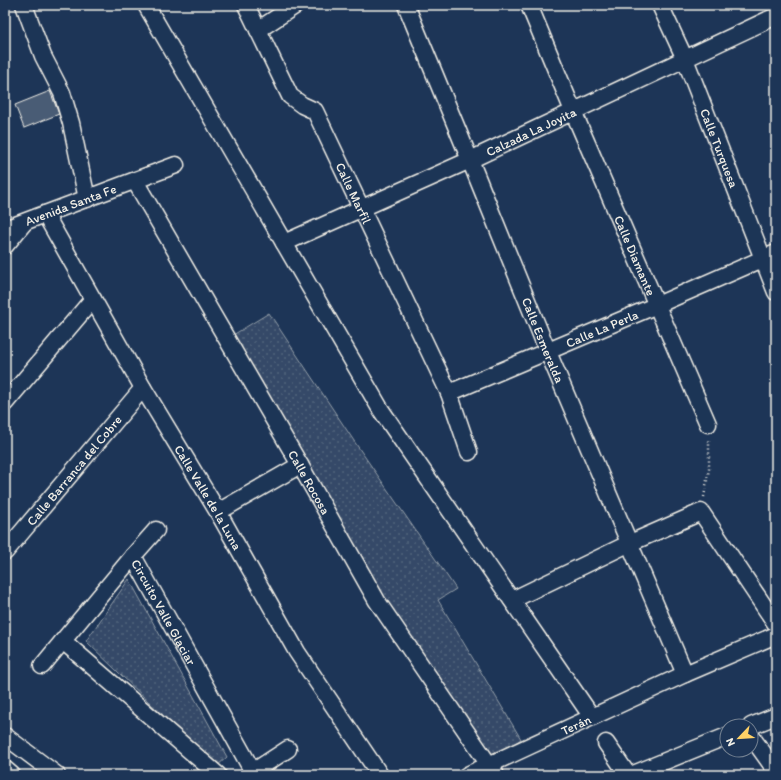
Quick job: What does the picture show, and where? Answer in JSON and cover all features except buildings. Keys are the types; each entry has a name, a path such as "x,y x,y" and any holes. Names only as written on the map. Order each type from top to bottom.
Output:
{"street":[{"path":"24,5 43,56 62,93 71,123 87,199"},
{"path":"146,5 381,410 592,717"},
{"name":"Calle Marfil","path":"246,5 290,96 302,105 315,111 449,393 469,452"},
{"path":"258,30 296,5"},
{"name":"Calle Esmeralda","path":"406,5 628,544 685,674"},
{"name":"Calle Diamante","path":"529,5 708,424"},
{"name":"Calle Turquesa","path":"660,5 685,59 769,256 776,292"},
{"name":"Calzada La Joyita","path":"284,243 470,160 776,16"},
{"name":"Avenida Santa Fe","path":"5,229 176,165"},
{"name":"Calle Rocosa","path":"135,181 377,601 493,770"},
{"name":"Calle Valle de la Luna","path":"45,214 143,388 218,512 297,652 380,775"},
{"path":"5,246 25,222"},
{"name":"Calle La Perla","path":"449,393 548,352 769,256"},
{"path":"5,403 93,300"},
{"name":"Calle Barranca del Cobre","path":"5,552 143,388"},
{"path":"218,512 300,465"},
{"path":"512,600 628,544 701,512 776,624"},
{"path":"133,556 156,530"},
{"name":"Circuito Valle Glaciar","path":"42,666 133,556 250,773"},
{"name":"Terán","path":"467,775 493,770 592,717 685,674 776,635"},
{"path":"63,641 218,775"},
{"path":"759,723 776,716"},
{"path":"5,736 57,775"},
{"path":"631,775 719,739"},
{"path":"606,744 628,775"},
{"path":"759,748 776,772"},
{"path":"250,773 288,749"},
{"path":"5,769 12,775"}],"path":[{"path":"701,512 709,469 710,446 708,424"}],"shaded area":[{"path":"269,313 356,444 456,589 438,600 521,739 489,761 380,601 233,335"},
{"path":"129,579 227,757 216,767 86,641"}]}
